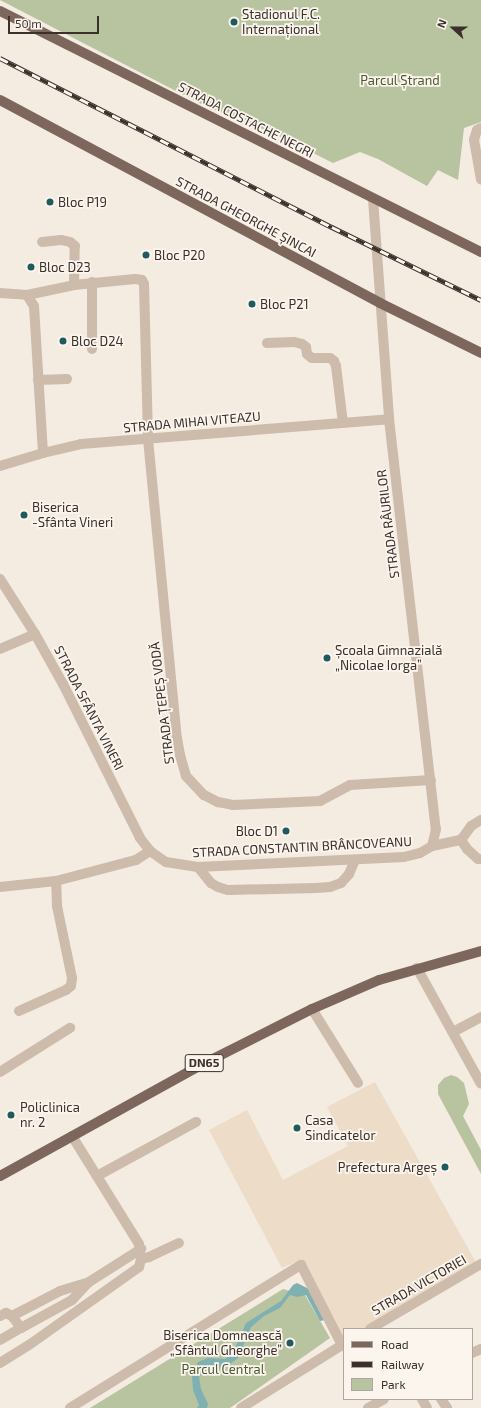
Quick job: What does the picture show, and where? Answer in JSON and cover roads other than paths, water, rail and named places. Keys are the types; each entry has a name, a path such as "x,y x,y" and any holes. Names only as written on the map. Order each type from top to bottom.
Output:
{"main road":[{"name":"STRADA COSTACHE NEGRI","path":"0,11 481,252"},
{"name":"STRADA GHEORGHE ȘINCAI","path":"0,100 380,303 481,354"},
{"name":"DN65","path":"0,1176 236,1046 312,1008 379,980 481,951"}],"street":[{"path":"481,128 477,130 474,140 481,179"},
{"name":"STRADA RÂURILOR","path":"373,199 389,419 436,829 432,846"},
{"path":"42,242 61,240 70,242 75,246 74,285"},
{"name":"STRADA ȚEPEȘ VODĂ","path":"92,282 135,279 142,280 144,284 148,439 179,749 186,776 196,789 218,802 233,805 320,801 350,785 431,780"},
{"path":"0,293 27,295 92,282 92,349"},
{"path":"27,295 34,306 42,453"},
{"path":"267,343 294,342 302,344 306,347 308,354 312,358 330,358 334,361 336,366 343,423"},
{"path":"38,380 68,379"},
{"name":"STRADA MIHAI VITEAZU","path":"0,466 42,453 81,444 389,419"},
{"name":"STRADA SFÂNTA VINERI","path":"0,579 35,634 92,740 140,838 150,852"},
{"path":"0,649 35,634"},
{"path":"481,820 471,826 461,840 466,849 478,859 481,859"},
{"name":"STRADA CONSTANTIN BRÂNCOVEANU","path":"150,852 166,862 198,867 404,857 420,853 432,846 461,840"},
{"path":"0,887 56,881 136,860 150,852"},
{"path":"198,867 211,883 218,888 228,890 316,888 330,887 340,883 349,874 355,860"},
{"path":"19,1011 66,990 71,986 72,978 57,906 56,881"},
{"path":"417,968 481,1084"},
{"path":"312,1008 358,1083"},
{"path":"453,1032 481,1017"},
{"path":"0,1072 70,1028"},
{"path":"97,1176 196,1122"},
{"path":"0,1363 29,1345 139,1267 141,1254 97,1176 72,1136"},
{"path":"12,1316 60,1291 89,1282 141,1254 149,1257 179,1243"},
{"name":"STRADA VICTORIEI","path":"372,1328 481,1264"},
{"path":"70,1408 301,1265 343,1344 241,1408"},
{"path":"0,1340 72,1300 89,1282"},
{"path":"0,1316 6,1313 12,1316 21,1328"},
{"path":"368,1408 382,1400"}],"water":[{"path":"297,1283 309,1289 325,1320 320,1321 306,1295 297,1297 290,1295 280,1308 264,1316 251,1327 238,1358 225,1368 207,1370 199,1377 201,1389 208,1404 207,1408 197,1408 199,1405 193,1390 192,1376 198,1362 208,1358 225,1359 233,1353 246,1323 281,1301 293,1285"}],"railway":[{"path":"0,58 332,227 481,300"}],"place":[{"name":"Stadionul F.C. Internațional","path":"234,22"},
{"name":"Bloc P19","path":"50,202"},
{"name":"Bloc P20","path":"146,255"},
{"name":"Bloc D23","path":"31,267"},
{"name":"Bloc P21","path":"252,304"},
{"name":"Bloc D24","path":"63,341"},
{"name":"Biserica -Sfânta Vineri","path":"24,515"},
{"name":"Școala Gimnazială „Nicolae Iorga”","path":"327,658"},
{"name":"Bloc D1","path":"286,831"},
{"name":"Policlinica nr. 2","path":"11,1115"},
{"name":"Casa Sindicatelor","path":"297,1128"},
{"name":"Prefectura Argeș","path":"445,1167"},
{"name":"Biserica Domnească „Sfântul Gheorghe”","path":"290,1343"}],"park label":[{"name":"Parcul Ștrand","path":"400,80"},
{"name":"Parcul Central","path":"223,1369"}]}
